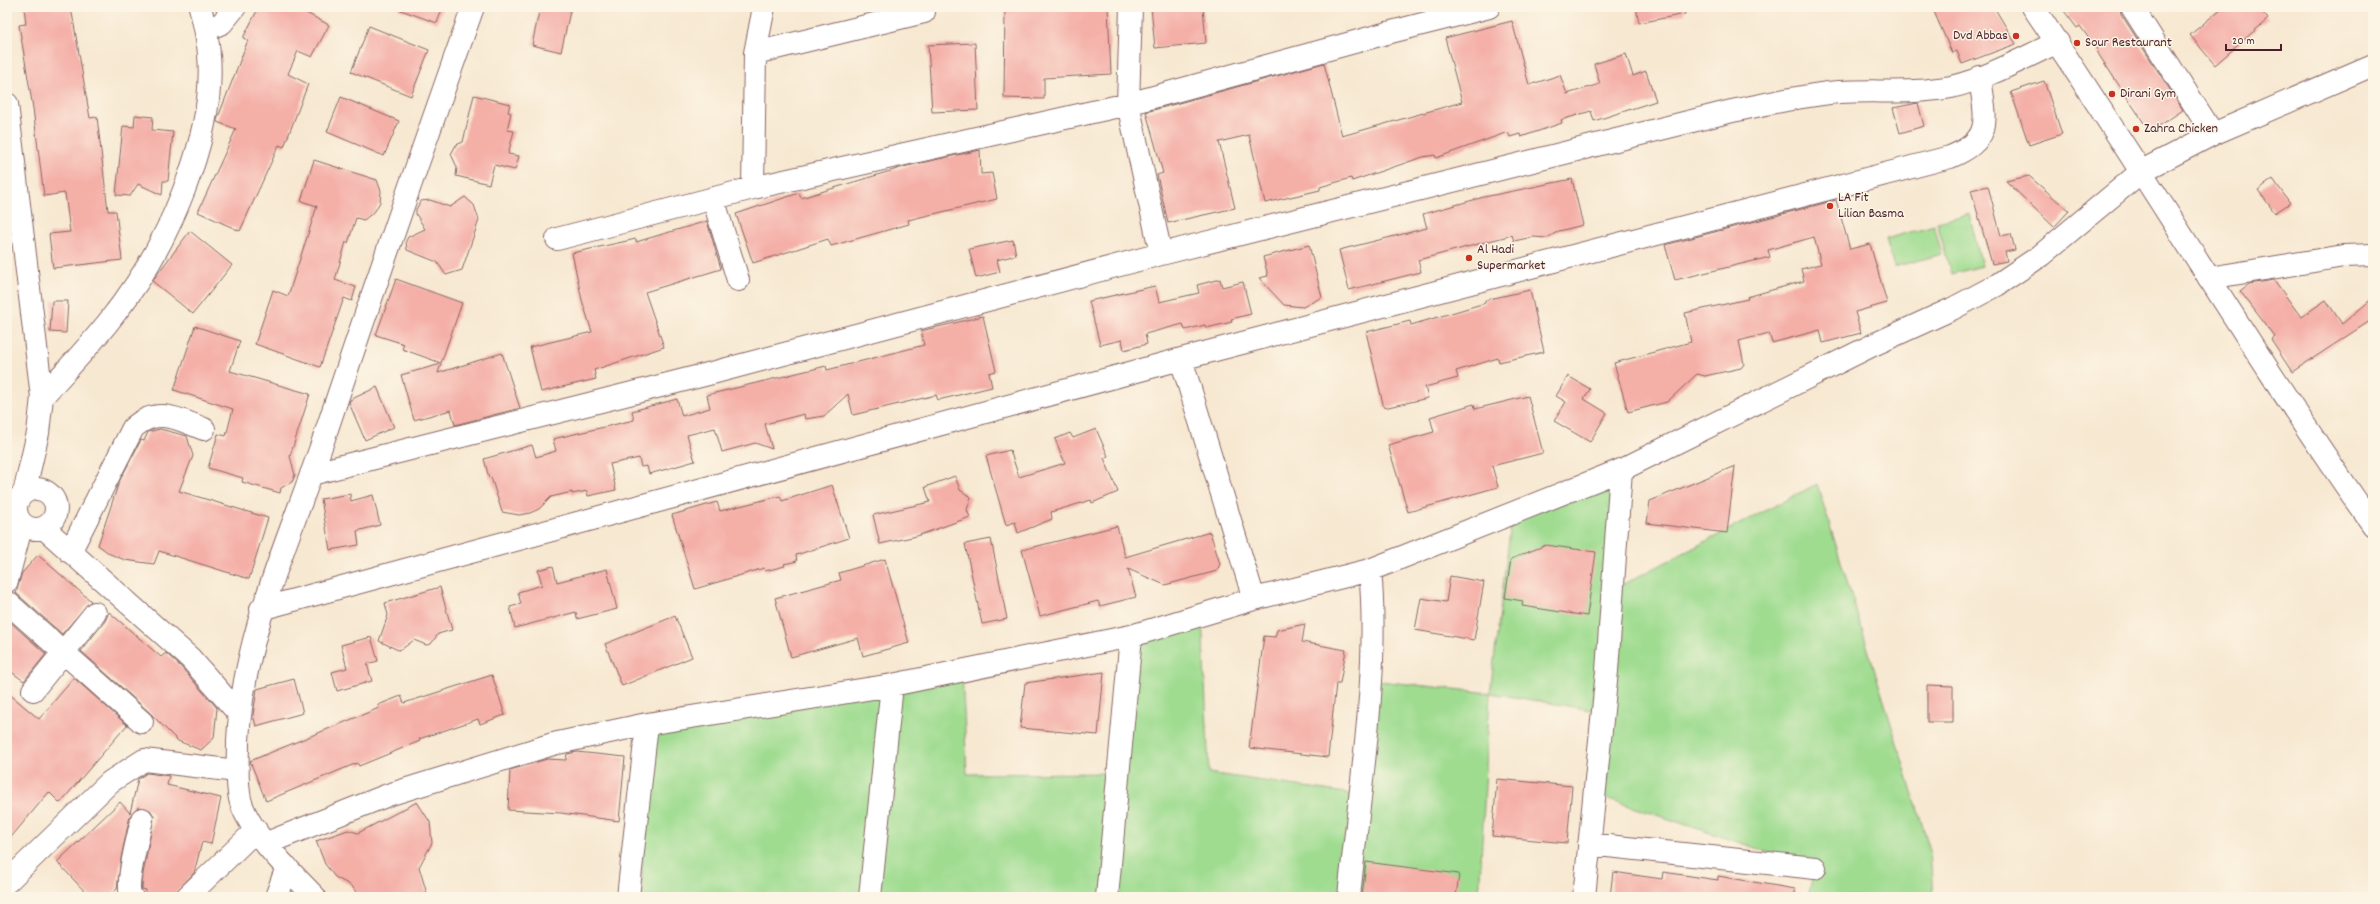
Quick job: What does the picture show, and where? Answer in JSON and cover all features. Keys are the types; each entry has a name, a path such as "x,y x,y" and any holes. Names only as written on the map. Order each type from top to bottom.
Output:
{"street":[{"path":"42,397 116,312 161,243 180,204 207,110 210,56 206,30 200,7"},
{"path":"206,30 222,23 235,7"},
{"path":"315,897 262,837 246,814 240,799 237,771 240,715 248,660 261,609 312,474 408,190 473,7"},
{"path":"753,188 755,53 764,7"},
{"path":"1131,7 1128,104 1161,254"},
{"path":"557,239 753,188 1128,104 1383,34 1489,7"},
{"path":"2034,7 2142,171 2209,278 2373,525"},
{"path":"2132,7 2213,134"},
{"path":"755,53 924,12"},
{"path":"312,474 712,373 1161,254 1732,111 1811,95 1927,91 1953,86 1980,77 2058,42"},
{"path":"187,897 262,837 388,795 553,744 647,724 892,685 1131,636 1254,599 1370,570 1621,470 1873,345 1952,309 1997,285 2040,256 2142,171 2213,134 2373,65"},
{"path":"261,609 1181,359 1950,158 1967,150 1978,141 1983,130 1985,116 1980,77"},
{"path":"7,104 42,397 38,433 17,490 15,510 22,524 31,529 44,528 50,524 56,512 54,499 49,494 36,489 17,490"},
{"path":"713,198 738,280"},
{"path":"2209,278 2344,256 2373,255"},
{"path":"1181,359 1254,599"},
{"path":"70,552 134,428 142,420 153,415 166,416 204,429"},
{"path":"38,433 49,494"},
{"path":"1584,897 1607,671 1621,470"},
{"path":"7,581 22,524"},
{"path":"44,528 190,658 240,715"},
{"path":"1349,897 1366,728 1374,613 1370,570"},
{"path":"7,602 142,722"},
{"path":"33,690 95,613"},
{"path":"1107,897 1131,636"},
{"path":"870,897 892,685"},
{"path":"628,897 647,724"},
{"path":"7,882 110,782 144,760 237,771"},
{"path":"132,897 130,894 130,880 142,819"},
{"path":"1589,844 1816,868"},
{"path":"276,897 287,867"}],"green space":[{"path":"1969,214 1982,266 1951,274 1937,222"},
{"path":"1934,225 1942,254 1894,267 1886,239"},
{"path":"1621,470 1614,589 1817,484 1930,850 1933,897 1808,897 1815,868 1594,794 1603,712 1490,693 1512,514"},
{"path":"1202,615 1209,773 1359,795 1370,680 1490,693 1479,897 641,897 647,724 962,671 967,774 1118,773 1131,636"}],"building":[{"path":"24,7 71,7 90,118 97,117 108,211 116,211 122,260 53,268 49,234 70,232 65,193 44,196 33,108 19,25 26,24"},
{"path":"259,7 295,7 329,25 312,57 298,51 288,74 308,84 284,147 279,145 240,231 198,212 236,129 217,122 217,120 248,40 243,38"},
{"path":"398,7 443,7 437,23 398,9"},
{"path":"540,7 571,7 561,52 532,45"},
{"path":"1005,7 1108,7 1111,74 1044,78 1044,99 1004,98"},
{"path":"1151,7 1203,7 1206,43 1155,48"},
{"path":"1636,7 1684,7 1685,14 1639,23"},
{"path":"1932,7 1994,7 2016,44 1962,64 1957,51 1952,53"},
{"path":"2061,7 2120,7 2121,14 2183,110 2150,132 2097,52 2098,51 2080,26 2077,28"},
{"path":"2223,7 2258,7 2268,19 2215,65 2190,35"},
{"path":"1512,21 1529,85 1560,75 1567,94 1600,84 1594,64 1626,54 1633,76 1646,71 1656,101 1594,121 1591,111 1561,120 1562,123 1521,137 1520,134 1510,137 1508,132 1436,158 1435,155 1423,157 1352,181 1351,178 1320,187 1320,190 1265,203 1249,135 1219,142 1235,208 1168,223 1157,175 1163,173 1146,112 1324,63 1342,136 1462,102 1445,38"},
{"path":"369,26 429,50 411,96 351,72"},
{"path":"975,43 978,110 932,112 928,45"},
{"path":"2044,81 2062,134 2029,145 2011,92"},
{"path":"474,95 510,104 508,112 511,113 507,130 514,131 508,154 519,156 515,170 494,165 489,184 456,176 457,167 451,154 456,145 463,142"},
{"path":"341,97 399,121 384,156 327,132"},
{"path":"1918,103 1924,126 1900,133 1893,108"},
{"path":"135,115 153,117 152,130 173,132 168,181 163,181 162,195 138,184 130,196 116,195 123,126 134,127"},
{"path":"980,150 981,174 992,173 997,199 908,220 909,224 831,246 828,239 753,263 736,214 799,193 801,198 907,166"},
{"path":"314,160 377,180 381,191 380,202 375,211 364,220 356,218 348,243 346,242 335,280 356,287 352,301 344,298 320,367 255,344 273,290 288,296 317,206 301,201"},
{"path":"2029,176 2069,211 2054,227 2006,181"},
{"path":"1572,179 1583,225 1559,231 1547,238 1533,237 1514,241 1512,235 1418,260 1421,272 1349,290 1339,250 1427,228 1423,214 1484,197"},
{"path":"2273,179 2290,203 2275,213 2258,190"},
{"path":"1988,186 2001,236 2011,234 2015,250 2005,252 2007,261 1992,264 1971,190"},
{"path":"465,197 474,205 479,220 462,270 446,275 437,262 407,250 406,241 408,237 425,229 416,214 416,209 421,201 430,200 450,207"},
{"path":"1836,200 1850,249 1870,244 1887,303 1855,312 1861,333 1823,343 1820,330 1772,343 1769,333 1739,341 1744,364 1741,368 1705,376 1697,374 1667,402 1628,412 1614,363 1691,342 1685,313 1748,299 1747,297 1804,281 1801,269 1821,264 1814,237 1768,250 1770,257 1675,280 1665,245"},
{"path":"707,221 721,269 645,292 664,347 594,370 596,379 541,392 530,347 592,332 582,300 572,253 636,239 636,242"},
{"path":"190,231 232,265 193,314 152,281"},
{"path":"1013,240 1016,255 997,260 1000,272 976,278 969,249"},
{"path":"1309,245 1322,297 1303,307 1284,305 1259,278 1268,276 1263,257"},
{"path":"396,279 462,303 441,363 402,349 404,344 376,335"},
{"path":"1220,279 1222,287 1243,282 1251,314 1231,319 1232,322 1206,328 1205,325 1185,330 1183,324 1145,334 1147,344 1124,350 1122,340 1100,345 1089,301 1155,286 1159,302 1199,293 1197,285"},
{"path":"2274,280 2301,317 2326,300 2342,324 2373,298 2373,319 2292,372 2271,340 2275,337 2240,291 2249,284"},
{"path":"1530,290 1544,352 1499,362 1498,358 1456,371 1458,378 1425,387 1428,398 1384,408 1366,332 1410,321 1411,325 1485,303 1485,300"},
{"path":"52,301 68,301 66,333 50,332"},
{"path":"983,316 996,371 989,373 992,387 938,400 936,395 853,415 848,394 824,416 805,419 804,414 765,424 772,449 755,443 722,452 715,428 687,435 695,461 649,474 647,466 641,467 639,458 610,464 616,490 588,496 587,491 572,494 572,492 551,497 539,509 530,513 519,515 502,512 491,477 489,478 484,459 532,445 536,457 556,451 553,439 634,420 632,411 677,399 682,416 710,408 707,395 826,366 827,370 924,345 921,331"},
{"path":"195,326 240,341 230,371 310,394 290,456 295,475 292,482 281,488 280,493 242,482 243,478 208,468 218,434 226,436 233,409 174,390"},
{"path":"502,353 520,408 455,425 451,410 414,420 401,375 441,364 438,373"},
{"path":"1568,376 1590,389 1584,399 1607,413 1590,442 1554,421 1566,402 1556,396"},
{"path":"377,387 394,427 365,440 349,403 350,400"},
{"path":"1528,396 1543,453 1492,466 1498,487 1408,512 1388,445 1434,432 1430,417 1474,404 1475,409"},
{"path":"160,429 187,436 193,456 179,491 268,518 249,579 159,551 154,564 125,560 110,554 98,545 119,482 141,440 144,441 148,432"},
{"path":"1096,429 1108,456 1104,458 1118,492 1092,503 1091,500 1051,512 1052,519 1018,533 1015,522 1006,525 986,456 1010,450 1019,477 1065,463 1055,439 1070,433 1073,438"},
{"path":"1735,466 1727,533 1647,523 1650,501"},
{"path":"955,476 960,490 971,497 967,510 970,517 917,536 880,544 873,515 930,502 925,487"},
{"path":"832,485 849,538 796,555 797,561 784,564 785,566 765,571 764,568 695,589 672,515 717,502 720,511 780,496 782,501"},
{"path":"350,494 351,501 373,495 380,525 357,531 359,545 330,550 321,499"},
{"path":"1117,526 1125,557 1210,532 1220,564 1217,571 1165,585 1128,569 1136,597 1100,606 1098,601 1040,616 1022,550"},
{"path":"991,539 1007,619 982,624 965,544"},
{"path":"1546,545 1596,552 1587,616 1522,606 1523,601 1505,598 1511,559"},
{"path":"38,555 91,601 62,634 16,593 22,573"},
{"path":"885,559 909,643 863,656 858,638 791,657 775,598 841,580 839,573"},
{"path":"553,566 557,582 607,569 617,609 577,619 576,612 515,628 510,607 521,604 518,592 542,585 538,570"},
{"path":"1450,576 1484,582 1474,640 1415,630 1421,598 1446,602"},
{"path":"440,587 452,630 438,634 431,644 426,645 414,640 402,649 398,650 379,641 388,615 385,603"},
{"path":"109,612 161,657 166,653 181,667 217,708 214,738 201,750 178,741 150,713 81,651 105,621"},
{"path":"675,616 692,657 622,686 605,644"},
{"path":"9,621 46,654 24,681 7,669 7,629"},
{"path":"1305,624 1302,642 1346,650 1340,683 1336,683 1328,757 1249,748 1264,636 1275,637 1277,630"},
{"path":"371,637 378,661 367,664 372,681 337,691 332,672 347,668 341,645"},
{"path":"1104,672 1098,735 1020,728 1025,683"},
{"path":"492,675 505,715 480,724 478,719 419,739 420,741 359,766 357,763 266,801 250,761 379,708 378,705 401,696 404,703"},
{"path":"74,678 127,725 60,803 49,792 7,842 7,692 39,719"},
{"path":"294,679 303,713 256,726 253,715 257,689"},
{"path":"1927,685 1953,686 1953,722 1927,722"},
{"path":"577,752 625,757 619,821 561,813 508,810 510,770 547,759 566,760 567,754"},
{"path":"147,773 169,776 167,785 221,798 211,844 202,842 194,873 175,893 163,897 145,897 146,890 142,889 143,874 154,816 150,810 138,807 130,816 121,858 117,889 109,897 90,897 57,862 120,802 130,813 138,779"},
{"path":"1497,779 1572,786 1567,843 1492,836"},
{"path":"417,802 430,822 432,843 419,867 428,897 359,897 352,886 335,877 325,864 316,841 348,830 358,833"},
{"path":"1366,862 1459,874 1456,897 1362,897"},
{"path":"1613,872 1662,879 1663,872 1718,880 1718,876 1795,889 1795,897 1610,897"}],"place":[{"name":"Dvd Abbas","path":"2016,36"},
{"name":"Sour Restaurant","path":"2077,43"},
{"name":"Dirani Gym","path":"2112,94"},
{"name":"Zahra Chicken","path":"2136,129"},
{"name":"LA Fit Lilian Basma","path":"1830,206"},
{"name":"Al Hadi Supermarket","path":"1469,258"}]}
